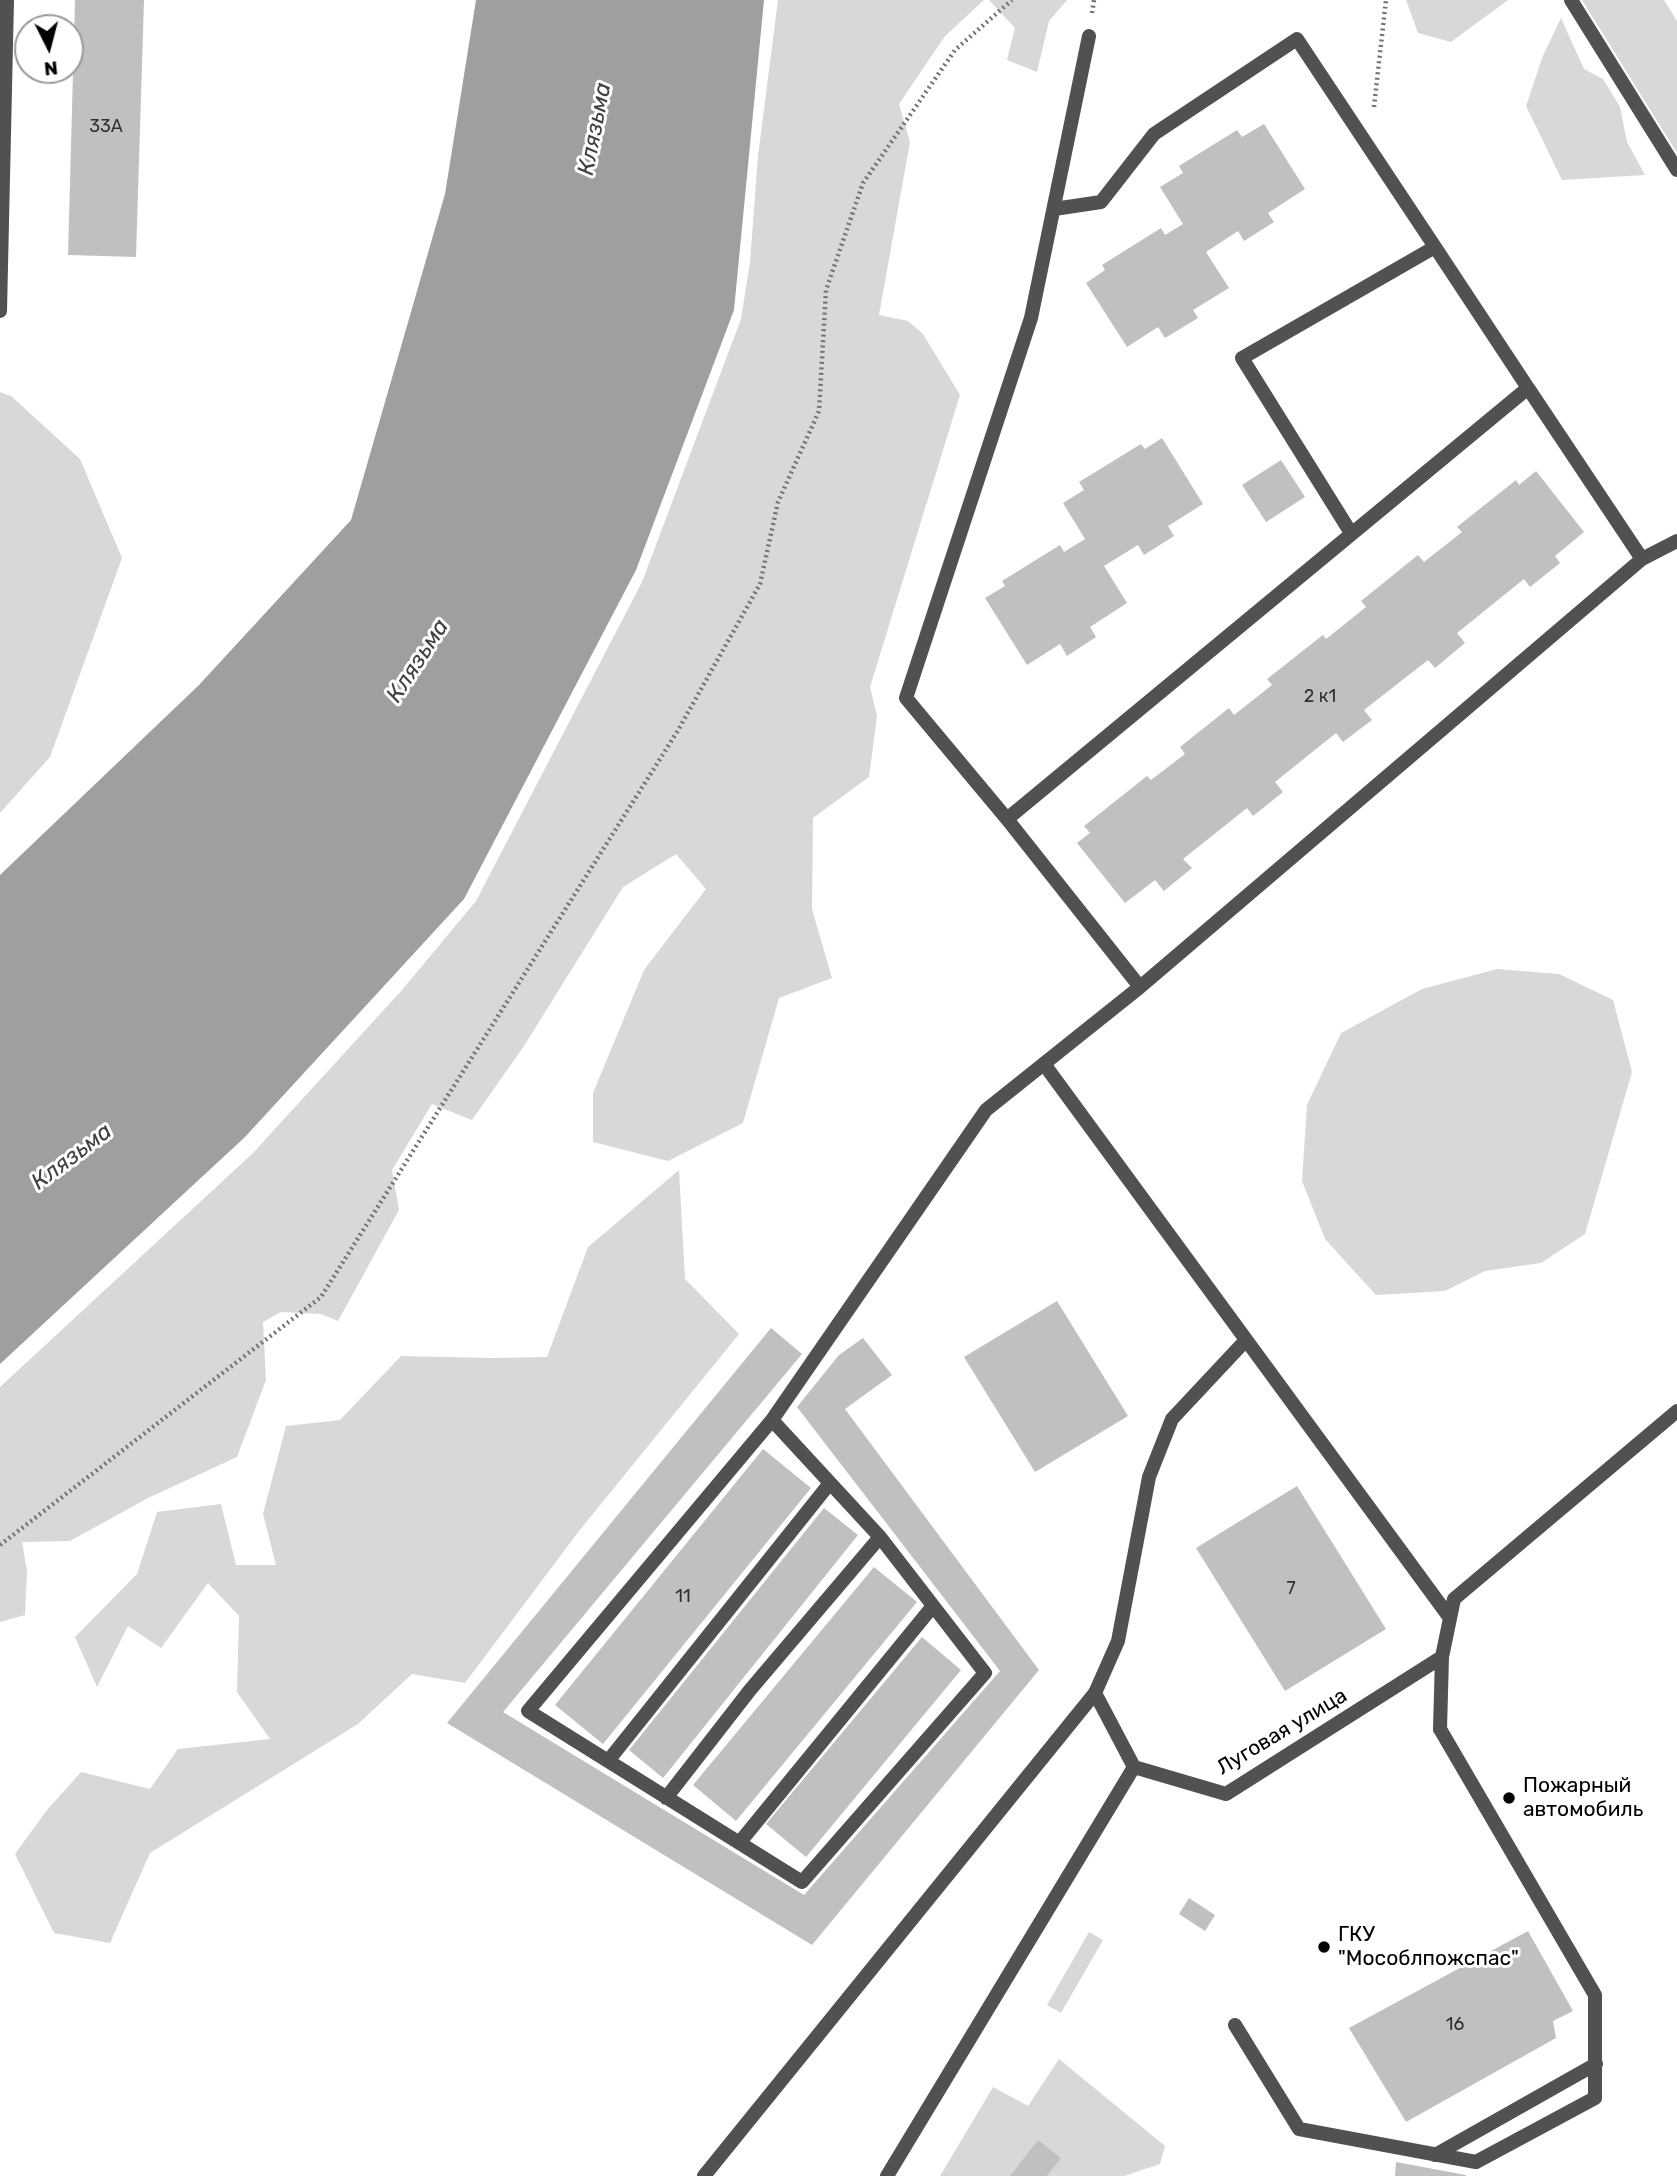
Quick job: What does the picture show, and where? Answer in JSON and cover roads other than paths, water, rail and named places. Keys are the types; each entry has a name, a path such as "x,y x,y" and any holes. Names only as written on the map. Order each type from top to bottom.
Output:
{"street":[{"path":"0,311 7,0"},
{"path":"1571,0 1677,170"},
{"path":"1089,36 1031,318 906,698 1007,819 1140,987"},
{"path":"1054,209 1101,202 1154,134 1297,39 1642,559"},
{"path":"1351,533 1242,358 1435,247"},
{"path":"1007,819 1528,388"},
{"path":"772,1420 880,1537 985,1673 802,1882 528,1711 772,1420 986,1110 1140,987 1642,559 1677,541"},
{"path":"1044,1064 1450,1618"},
{"path":"704,2176 1096,1693 1118,1641 1149,1477 1172,1419 1246,1340"},
{"path":"1235,2025 1299,2129 1476,2162 1595,2098 1595,1995 1440,1728 1443,1657 1454,1599 1677,1411"},
{"path":"608,1761 830,1483"},
{"path":"666,1798 750,1690 880,1537"},
{"path":"740,1842 933,1606"},
{"name":"Луговая улица","path":"1133,1767 1226,1794 1443,1657"},
{"path":"887,2176 1133,1767 1096,1693"},
{"path":"1435,2155 1596,2064"}],"water":[{"name":"Клязьма","path":"476,0 764,0 734,310 636,570 464,899 245,1137 0,1364 0,875 199,685 351,520 445,194"}],"place":[{"name":"Пожарный автомобиль","path":"1509,1798"},
{"name":"ГКУ \"Мособлпожспас\"","path":"1324,1947"}]}
